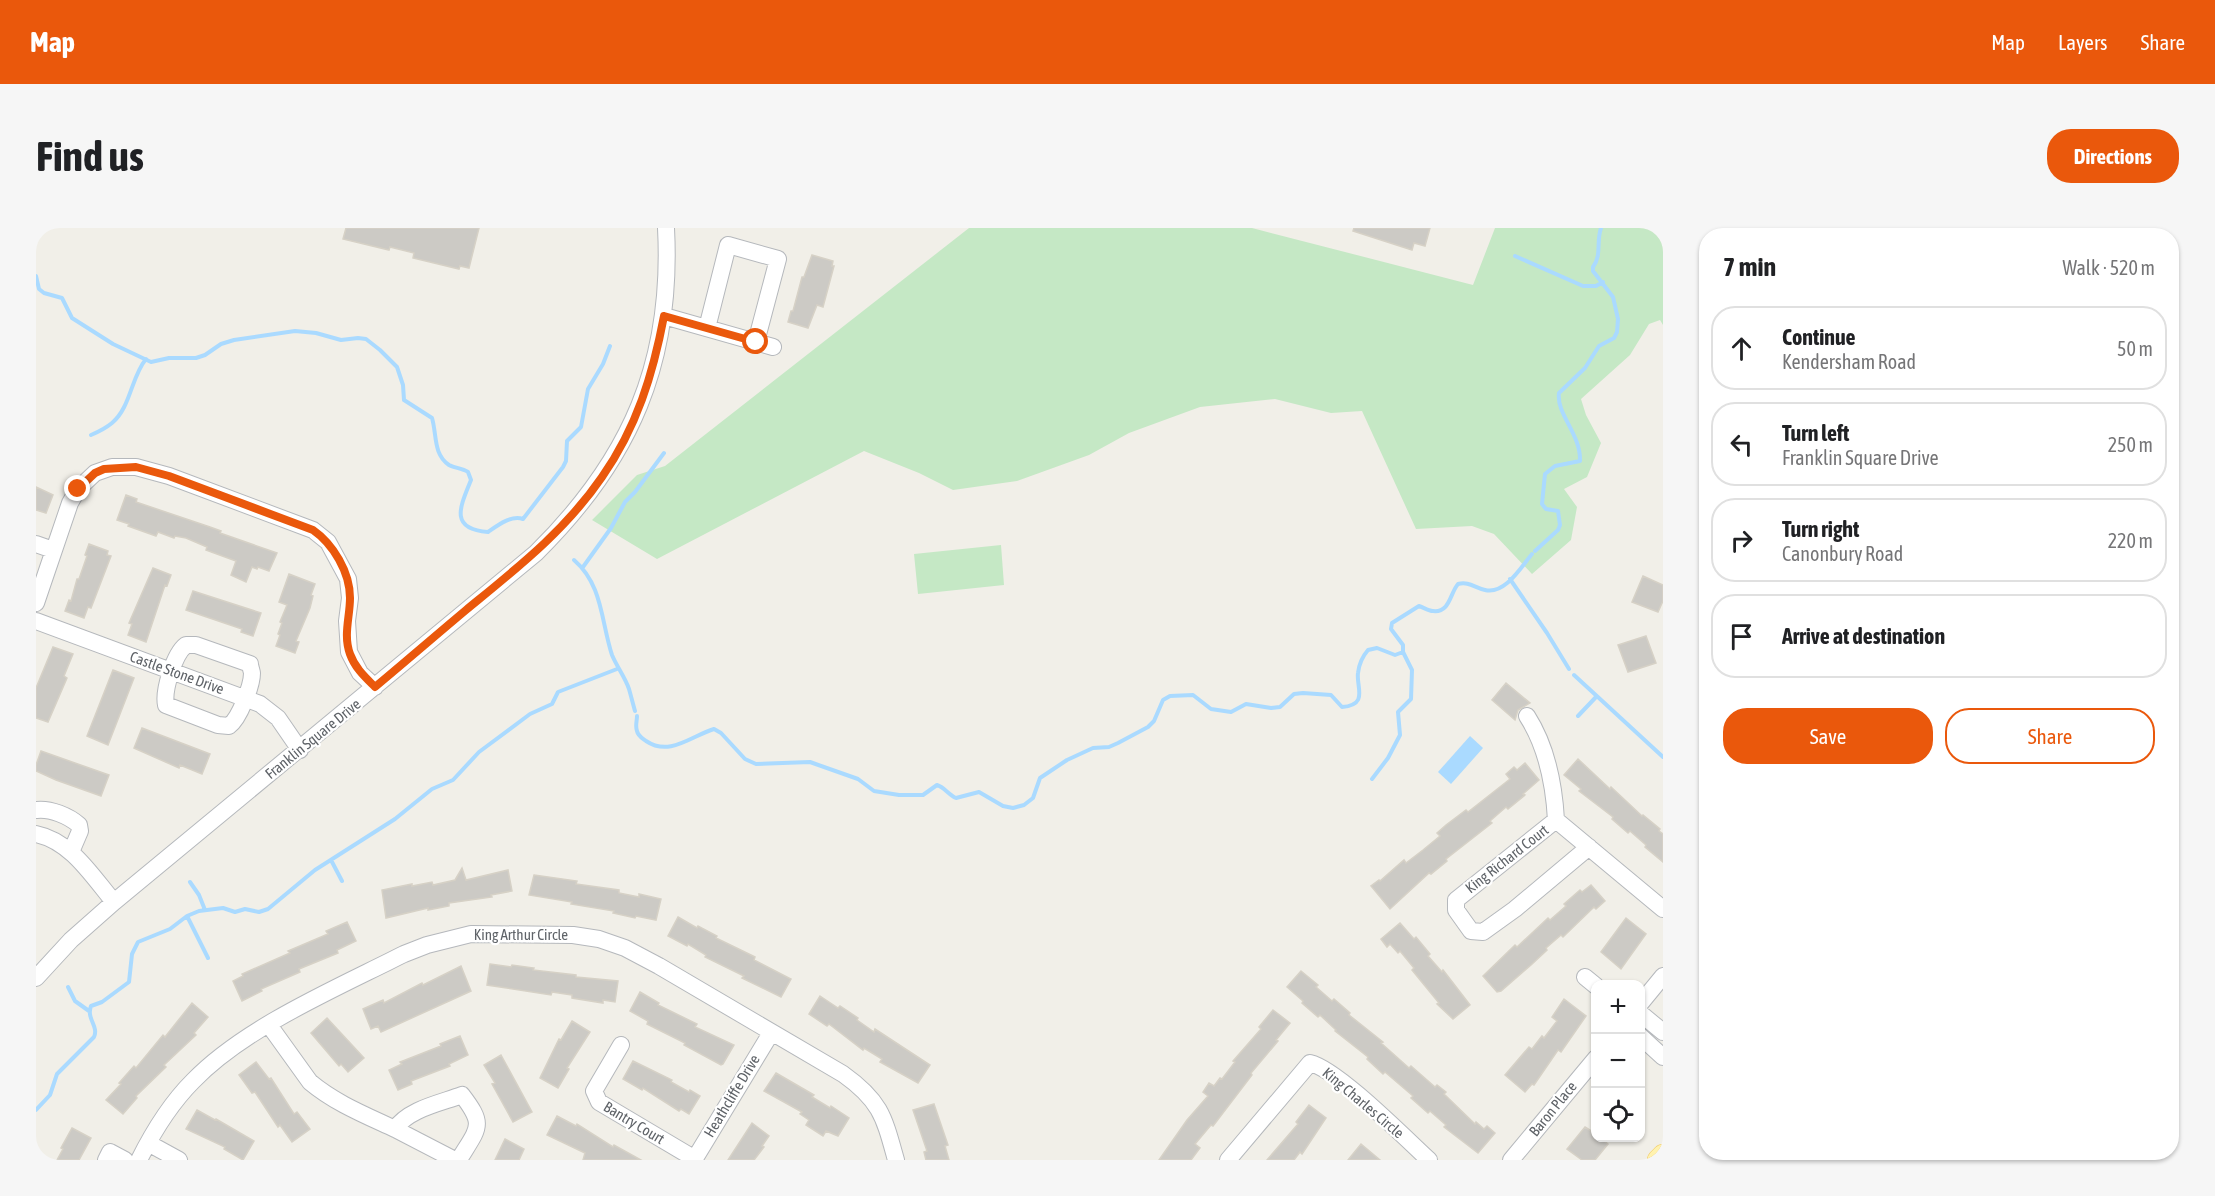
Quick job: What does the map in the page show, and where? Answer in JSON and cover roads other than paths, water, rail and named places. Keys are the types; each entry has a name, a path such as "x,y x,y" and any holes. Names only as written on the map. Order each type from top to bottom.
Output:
{"main road":[{"path":"1658,1160 1663,1155"}],"street":[{"name":"Franklin Square Drive","path":"36,978 71,940 114,902 536,553 587,497 603,475 634,419 655,362 664,316 668,278 666,228"},
{"path":"707,328 728,245 778,259 756,342"},
{"path":"664,316 773,347"},
{"path":"36,603 70,503 78,489 95,473 112,467 136,467 169,476 313,530 328,542 348,579 349,652 360,673 375,687"},
{"path":"36,544 53,550"},
{"name":"Castle Stone Drive","path":"36,621 245,698 268,709 278,718 300,750"},
{"path":"186,645 196,645 250,664 252,673 245,698 230,726 218,725 166,705 164,696 179,650 186,645"},
{"path":"1527,716 1535,728 1548,767 1555,797 1556,820"},
{"path":"36,810 45,809 73,819 80,825 80,831 71,852"},
{"name":"King Richard Court","path":"1588,847 1515,909 1483,932 1471,931 1456,910 1456,900 1556,820 1663,909"},
{"path":"36,834 52,839 71,852 114,902"},
{"name":"King Arthur Circle","path":"139,1160 148,1143 192,1082 230,1048 269,1024 351,981 427,945 471,934 490,933 573,935 599,939 625,948 659,966 843,1074 865,1091 882,1114 896,1160"},
{"path":"1645,999 1663,976"},
{"path":"1645,1016 1663,1032"},
{"path":"269,1024 310,1082 319,1089 336,1101 453,1159 460,1158 478,1125 478,1118 462,1095 410,1115 400,1121 395,1129"},
{"name":"Heathcliffe Drive","path":"694,1159 771,1033"},
{"path":"1645,1040 1663,1057"},
{"name":"Bantry Court","path":"621,1045 594,1091 599,1102 694,1159"},
{"name":"King Charles Circle","path":"1228,1160 1310,1063 1318,1065 1350,1089 1429,1160"},
{"name":"Baron Place","path":"1511,1160 1591,1064"},
{"path":"148,1143 180,1160"},
{"path":"106,1160 110,1152 125,1160"}],"water":[{"path":"1470,736 1483,748 1451,784 1438,772"}],"waterway":[{"path":"1535,551 1558,530 1560,525 1558,511 1546,509 1542,504 1545,474 1555,466 1580,461 1577,442 1561,409 1559,393 1585,368 1599,346 1614,338 1617,332 1618,319 1613,297 1593,271 1601,228"},
{"path":"1515,256 1583,286 1596,286 1603,282"},
{"path":"36,276 39,289 44,293 62,298 72,318 113,344 151,362 169,358 196,358 221,344 234,340 295,331 316,333 341,340 366,339 397,367 403,385 404,400 432,418 438,450 444,461 468,472 471,480 461,508 461,515 467,526 488,532 514,518 523,519"},
{"path":"523,519 563,467 566,461 567,441 581,427 588,389 603,364 610,346"},
{"path":"91,435 107,427 118,416 146,359"},
{"path":"583,567 611,528 625,502 664,453"},
{"path":"1372,779 1388,758 1400,735 1398,712 1411,699 1412,670 1403,652 1403,645 1391,629 1392,623 1419,606 1431,611 1443,609 1458,584 1469,584 1485,590 1499,588 1512,579 1532,554"},
{"path":"574,560 584,570 596,592 612,655 627,685 635,711"},
{"path":"1510,579 1569,669"},
{"path":"637,716 638,734 655,745 664,747 680,744 714,729 721,733 745,759 756,764 810,762 858,779 874,791 899,795 923,795 937,785 956,798 979,792 1003,806 1013,808 1024,805 1033,798 1040,778 1067,760 1093,748 1109,747 1148,727 1154,721 1163,700 1170,696 1193,695 1211,709 1231,712 1246,704 1280,707 1294,694 1303,693 1331,695 1342,707 1350,706 1358,699 1358,670 1368,650 1377,648 1395,655 1403,652"},
{"path":"36,1110 50,1095 57,1074 94,1037 95,1029 90,1015 91,1006 102,1002 129,982 132,954 138,942 170,929 187,916 199,911 223,908 235,912 245,909 259,912 268,909 315,870 395,819 432,789 453,780 479,752 530,714 552,704 558,692 617,669"},
{"path":"1574,675 1663,757"},
{"path":"1578,716 1596,697"},
{"path":"331,860 342,881"},
{"path":"190,882 205,910"},
{"path":"187,916 208,958"},
{"path":"68,987 75,1001 89,1011"}]}
